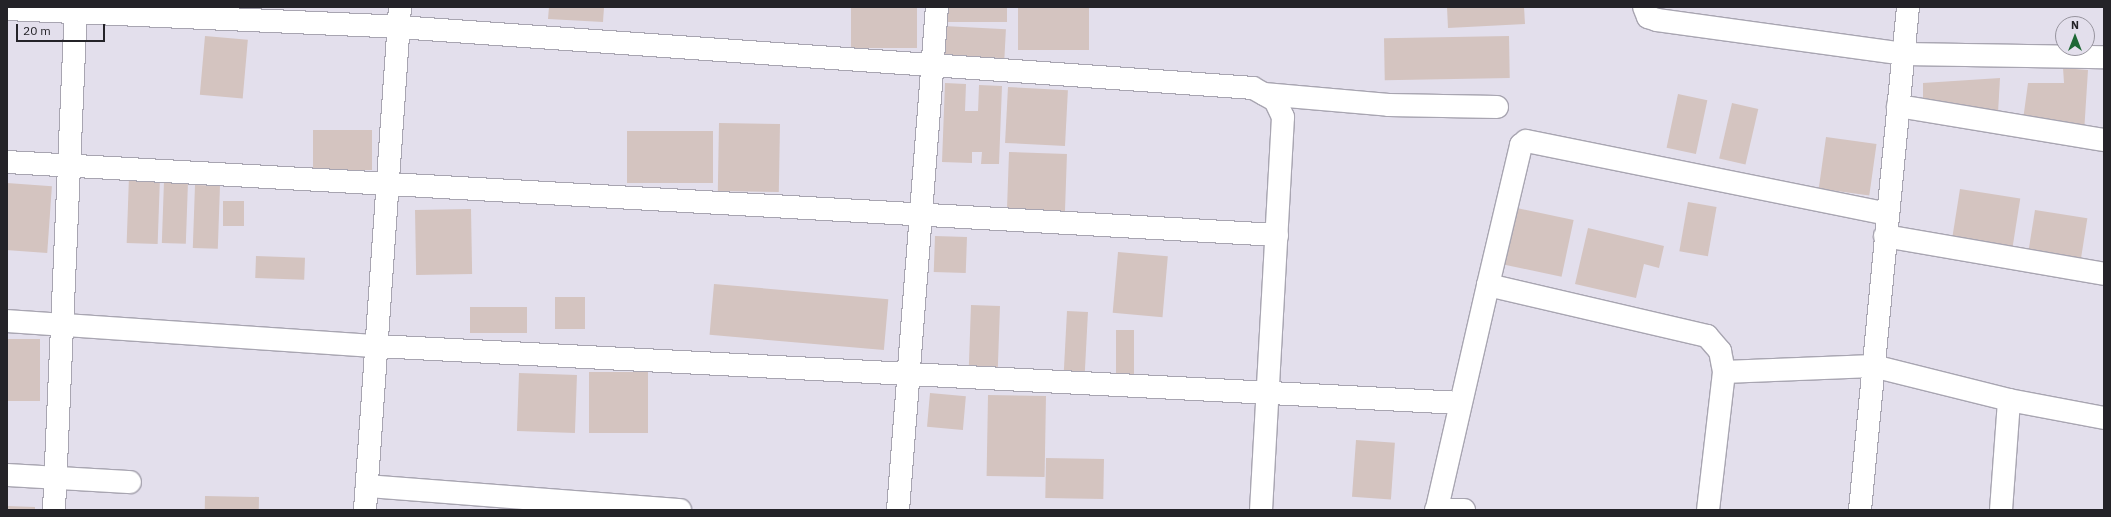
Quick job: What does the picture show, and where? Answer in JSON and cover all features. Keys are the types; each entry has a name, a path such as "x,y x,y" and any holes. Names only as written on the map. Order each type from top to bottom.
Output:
{"street":[{"path":"898,510 935,68 937,7"},
{"path":"1644,7 1648,17 1656,20 1904,54 2104,57"},
{"path":"1860,510 1908,7"},
{"path":"7,9 75,9 399,17 935,68 1253,88 1275,100 1283,117 1277,235 1266,393 1261,510"},
{"path":"54,510 67,166 75,9"},
{"path":"365,510 399,17"},
{"path":"1264,94 1389,105 1497,107"},
{"path":"1898,106 2104,140"},
{"path":"1464,510 1436,509 1521,145 1526,141 1888,214"},
{"path":"7,162 1277,235"},
{"path":"1885,236 2104,274"},
{"path":"1488,285 1708,336 1720,351 1724,372 1708,510"},
{"path":"7,321 377,346 1461,403"},
{"path":"1724,372 1873,366 2009,400 2104,418"},
{"path":"2001,510 2009,400"},
{"path":"7,474 130,482"},
{"path":"367,486 680,510"}],"building":[{"path":"549,7 604,7 603,22 548,19"},
{"path":"851,7 917,7 917,48 851,48"},
{"path":"943,7 1007,7 1007,22 943,22"},
{"path":"1018,7 1089,7 1089,50 1018,50"},
{"path":"1447,7 1524,7 1525,24 1448,28"},
{"path":"944,26 1006,29 1004,58 942,55"},
{"path":"205,36 248,40 243,99 200,95"},
{"path":"1509,36 1510,78 1385,80 1384,38"},
{"path":"2063,68 2088,70 2084,133 2023,120 2028,83 2064,83"},
{"path":"2000,78 1998,113 1923,104 1923,83"},
{"path":"945,83 966,84 965,111 978,111 979,85 1002,86 999,164 981,164 982,152 972,152 972,163 942,162"},
{"path":"1008,87 1068,90 1065,146 1005,143"},
{"path":"1678,94 1707,100 1696,154 1667,148"},
{"path":"1732,103 1758,109 1745,165 1719,159"},
{"path":"719,123 780,124 779,192 718,191"},
{"path":"313,130 372,130 372,170 313,170"},
{"path":"627,131 713,131 713,183 627,183"},
{"path":"1826,137 1877,144 1869,196 1819,188"},
{"path":"1009,152 1067,154 1065,214 1007,212"},
{"path":"129,176 160,177 158,244 127,243"},
{"path":"164,181 188,182 186,244 162,243"},
{"path":"7,183 52,186 47,253 7,250"},
{"path":"195,185 220,186 218,249 193,248"},
{"path":"1960,189 2020,199 2012,252 1952,242"},
{"path":"223,201 244,201 244,226 223,226"},
{"path":"1688,202 1717,207 1708,256 1679,251"},
{"path":"1512,207 1574,220 1562,277 1500,264"},
{"path":"471,209 472,274 416,275 415,210"},
{"path":"2035,210 2087,218 2080,265 2028,256"},
{"path":"1588,228 1664,246 1659,268 1644,264 1636,298 1575,284"},
{"path":"935,236 967,237 966,273 934,272"},
{"path":"1118,252 1168,256 1162,317 1113,313"},
{"path":"256,256 305,258 304,280 255,278"},
{"path":"714,284 888,299 884,350 710,335"},
{"path":"555,297 585,297 585,329 555,329"},
{"path":"971,305 1000,306 998,371 969,370"},
{"path":"470,307 527,307 527,333 470,333"},
{"path":"1067,311 1088,312 1085,375 1064,374"},
{"path":"1116,330 1134,330 1134,377 1116,377"},
{"path":"7,339 40,339 40,401 7,401"},
{"path":"589,372 648,372 648,433 589,433"},
{"path":"519,373 577,375 575,433 517,431"},
{"path":"930,393 966,396 963,430 927,427"},
{"path":"988,395 1046,396 1045,477 987,476"},
{"path":"1356,440 1395,443 1391,500 1352,497"},
{"path":"1046,458 1104,459 1103,499 1045,498"},
{"path":"205,496 259,497 259,510 205,510"},
{"path":"7,506 35,507 35,510 7,510"}]}
